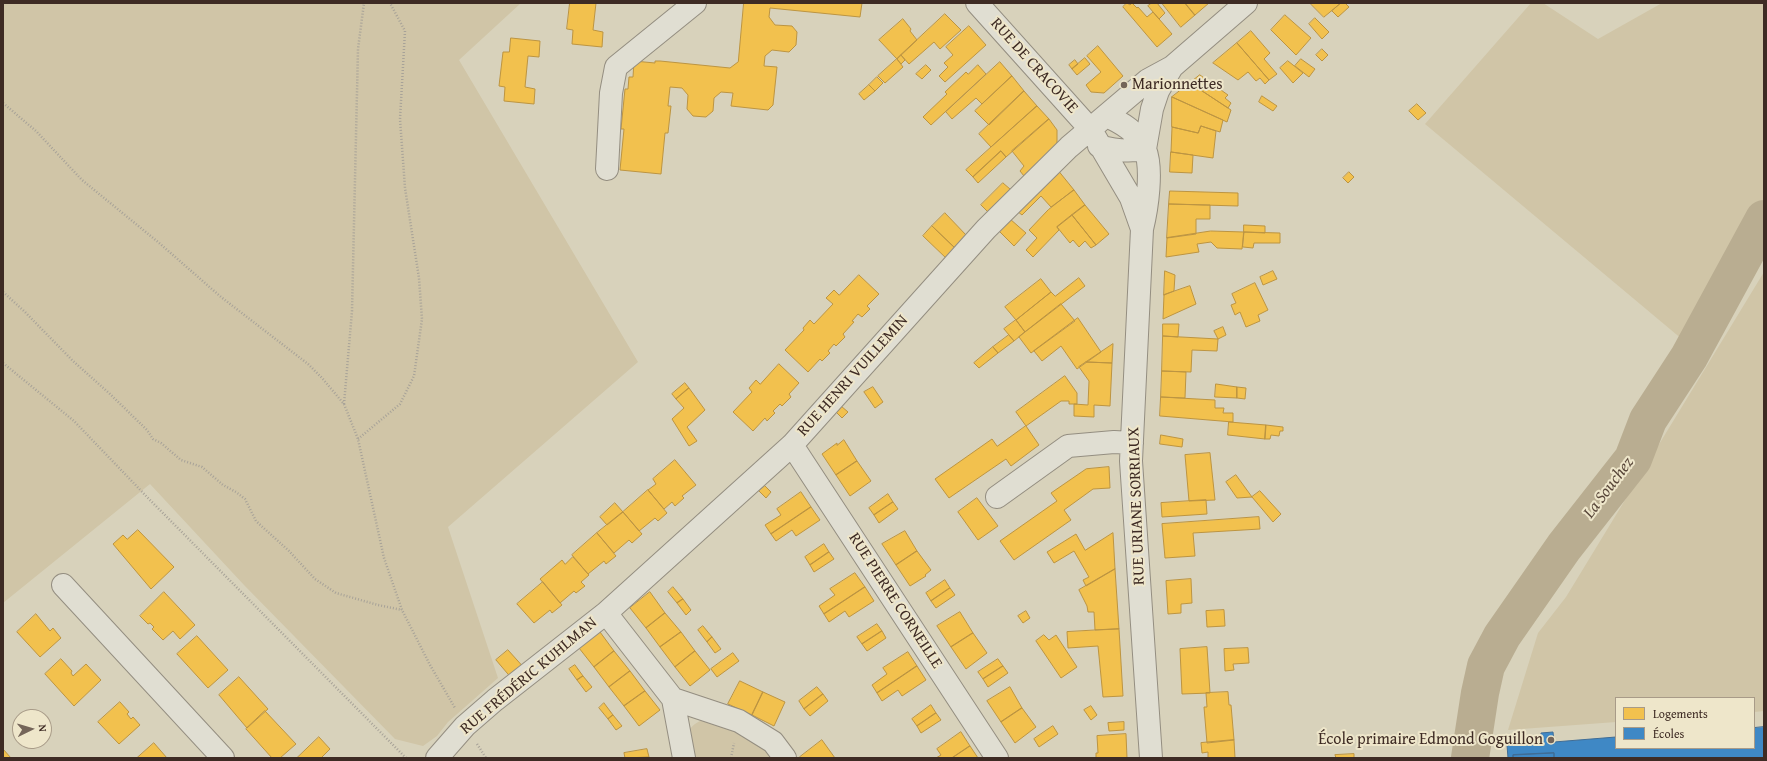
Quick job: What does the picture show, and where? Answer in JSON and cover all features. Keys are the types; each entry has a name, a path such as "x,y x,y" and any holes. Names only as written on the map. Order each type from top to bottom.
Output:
{"street":[{"path":"607,169 611,93 616,67 695,3"},
{"name":"RUE DE CRACOVIE","path":"977,3 1099,130"},
{"path":"1099,130 1112,150 1135,151 1145,149 1152,110 1158,91 1172,67 1246,3"},
{"name":"RUE HENRI VUILLEMIN","path":"606,613 792,445 986,229 1069,146 1099,130 1148,80 1172,67"},
{"name":"RUE URIANE SORRIAUX","path":"1142,229 1131,198 1099,130 1118,121 1133,132 1145,149 1149,180 1147,210 1142,229 1131,461 1151,758"},
{"path":"996,496 1068,446 1114,442 1132,443"},
{"name":"RUE PIERRE CORNEILLE","path":"792,445 997,758"},
{"path":"63,585 223,758"},
{"path":"606,613 673,699 684,758"},
{"name":"RUE FRÉDÉRIC KUHLMAN","path":"437,758 465,726 495,700 606,613"},
{"path":"673,699 740,721 773,742 785,758"}],"path":[{"path":"344,404 352,311 358,49 364,3"},
{"path":"358,440 400,404 414,376 422,319 419,278 406,188 400,119 404,31 390,3"},
{"path":"3,103 36,131 82,180 158,242 221,297 308,364 344,404 358,440 384,558 402,610 430,665 465,726"},
{"path":"3,292 24,311 73,361 147,430 153,439 161,443 181,460 202,467 223,485 236,492 245,500 256,521 289,551 315,579 336,593 378,606 402,610"},
{"path":"3,363 74,421 148,498 406,758"}],"shaded area":[{"path":"3,3 521,3 459,60 638,362 448,527 498,678 448,722 437,736 423,746 395,739 244,585 150,484 3,603"},
{"path":"1531,3 1543,3 1598,39 1662,3 1764,3 1764,198 1683,340 1425,124"},
{"path":"1764,272 1764,711 1755,712 1755,697 1615,697 1615,722 1508,730 1538,633 1566,597"},
{"path":"700,721 729,728 759,745 774,758 691,758 687,742 688,732 690,728"}],"building: Logements":[{"path":"570,3 596,3 593,30 603,32 602,47 572,44 573,30 567,29"},
{"path":"744,3 862,3 860,17 770,8 769,17 775,25 792,26 797,32 796,45 789,52 772,50 765,56 764,66 777,67 773,105 768,110 731,106 733,93 721,92 714,98 713,111 706,117 693,116 687,109 688,95 682,88 670,87 668,106 671,106 668,133 665,133 661,174 620,170 624,129 621,129 625,89 628,89 629,77 633,77 634,61 655,63 655,61 660,61 730,68 738,62"},
{"path":"1127,3 1130,5 1132,3 1137,8 1138,7 1147,17 1153,12 1172,34 1157,47 1123,7"},
{"path":"1152,3 1157,3 1165,13 1159,19 1148,6"},
{"path":"1162,3 1185,3 1195,15 1181,27"},
{"path":"1185,3 1209,3 1195,15"},
{"path":"1310,3 1341,3 1324,17"},
{"path":"1341,3 1345,3 1349,7 1338,17 1332,11"},
{"path":"945,14 961,30 940,49 934,42 909,64 901,55"},
{"path":"1285,15 1311,38 1296,55 1271,30"},
{"path":"1315,18 1329,32 1322,39 1309,24"},
{"path":"903,19 917,40 897,59 879,40"},
{"path":"969,26 986,45 945,82 939,76 948,67 944,63 953,55 946,47"},
{"path":"1251,31 1270,53 1264,59 1277,74 1269,80 1237,43"},
{"path":"511,38 540,41 539,57 528,56 525,87 535,89 534,104 504,101 505,87 499,86 503,52 509,52"},
{"path":"1237,43 1269,80 1265,84 1260,78 1256,81 1248,72 1238,80 1213,63"},
{"path":"1098,46 1123,76 1104,93 1091,92 1086,85 1101,72 1087,56"},
{"path":"1322,49 1328,55 1322,61 1316,55"},
{"path":"901,55 905,60 901,64 897,59"},
{"path":"1085,58 1090,64 1077,75 1072,69"},
{"path":"897,59 903,67 885,83 878,76"},
{"path":"1301,59 1315,69 1309,77 1295,66"},
{"path":"1075,60 1078,64 1072,69 1069,65"},
{"path":"1288,61 1303,73 1293,83 1280,68"},
{"path":"1000,62 1012,76 982,104 976,98 952,119 946,112"},
{"path":"926,65 931,70 922,79 916,74"},
{"path":"978,65 986,74 931,125 923,117 947,94 945,92 966,72 968,74"},
{"path":"1200,75 1228,95 1225,98 1231,103 1228,108 1190,83"},
{"path":"1012,76 1024,91 989,125 975,111"},
{"path":"877,77 883,83 875,91 869,85"},
{"path":"1190,83 1231,110 1227,122 1172,97"},
{"path":"869,85 875,91 864,100 859,94"},
{"path":"1024,91 1037,106 991,147 979,134"},
{"path":"1262,96 1277,106 1273,111 1259,102"},
{"path":"1172,97 1223,120 1220,132 1201,126 1198,133 1172,127"},
{"path":"1417,104 1426,113 1418,120 1409,111"},
{"path":"1037,106 1049,119 1006,157 1001,151 973,177 966,170"},
{"path":"1049,119 1057,130 1057,143 1024,176 1020,171 1024,166 1012,151"},
{"path":"1201,126 1216,131 1213,158 1171,152 1172,127 1198,133"},
{"path":"1001,151 1006,157 978,183 973,177"},
{"path":"1171,152 1193,155 1192,173 1170,172"},
{"path":"1057,169 1074,190 1051,207 1041,196 1022,215 1017,211"},
{"path":"1349,172 1354,177 1348,183 1343,178"},
{"path":"1003,183 1010,189 989,213 981,205"},
{"path":"1074,190 1085,205 1057,227 1059,230 1033,257 1026,250 1037,238 1029,230 1048,210"},
{"path":"1170,191 1238,193 1238,206 1169,204"},
{"path":"1169,204 1210,205 1210,219 1196,219 1196,234 1167,238"},
{"path":"1085,205 1109,234 1096,245 1072,215"},
{"path":"945,213 967,236 956,249 932,226"},
{"path":"1072,215 1096,245 1091,248 1085,241 1079,247 1073,240 1070,243 1057,227"},
{"path":"1010,219 1026,233 1014,246 999,231"},
{"path":"1244,225 1265,226 1265,233 1244,232"},
{"path":"932,226 956,249 947,259 923,236"},
{"path":"1211,231 1244,232 1242,249 1217,248 1211,242 1197,244 1199,252 1166,257 1167,238"},
{"path":"1244,232 1280,233 1280,243 1254,243 1253,248 1243,247"},
{"path":"1165,271 1175,275 1174,291 1164,295"},
{"path":"1273,271 1277,279 1263,285 1260,277"},
{"path":"859,275 879,294 867,306 870,309 862,317 858,314 852,321 854,322 843,334 845,337 836,346 834,344 828,351 830,353 822,361 820,359 808,372 785,350 804,330 803,328 810,320 814,324 833,304 826,298 834,290 839,295"},
{"path":"1079,278 1085,286 1025,332 1016,320 1051,292 1055,296"},
{"path":"1041,279 1051,292 1016,320 1005,307"},
{"path":"1255,283 1268,310 1258,315 1260,321 1246,327 1240,312 1235,315 1231,305 1236,303 1232,294"},
{"path":"1190,286 1196,304 1163,319 1164,295"},
{"path":"1061,304 1075,321 1031,353 1019,337"},
{"path":"1078,318 1101,352 1077,369 1061,346 1042,361 1034,351"},
{"path":"1016,320 1025,332 1014,341 1004,329"},
{"path":"1163,324 1179,324 1178,337 1163,336"},
{"path":"1223,327 1226,335 1218,339 1214,331"},
{"path":"1009,335 1014,341 998,353 993,347"},
{"path":"1163,336 1218,339 1217,351 1192,350 1191,372 1162,371"},
{"path":"1113,344 1112,363 1086,362"},
{"path":"993,347 998,353 979,368 974,363"},
{"path":"1086,362 1112,363 1110,406 1094,405 1094,417 1074,416 1074,404 1088,405 1089,381 1079,367"},
{"path":"779,364 799,383 789,394 791,397 782,406 780,404 773,411 775,413 767,421 765,418 753,431 733,412 752,392 749,388 756,380 760,384"},
{"path":"1162,371 1186,372 1185,398 1161,397"},
{"path":"1065,376 1077,393 1077,404 1069,404 1069,401 1061,401 1026,426 1016,412"},
{"path":"685,383 689,388 676,399 672,394"},
{"path":"1216,384 1237,387 1237,398 1215,397"},
{"path":"873,387 883,402 875,408 864,392"},
{"path":"1237,387 1246,388 1245,399 1237,398"},
{"path":"689,388 705,410 687,427 697,441 689,446 672,419 684,408 676,399"},
{"path":"1161,397 1215,400 1215,408 1224,408 1223,413 1233,413 1233,422 1160,416"},
{"path":"841,406 848,412 842,418 836,412"},
{"path":"1229,422 1266,425 1265,439 1228,435"},
{"path":"1266,425 1283,427 1283,431 1280,431 1279,436 1271,435 1270,439 1265,439"},
{"path":"1026,426 1039,445 1011,466 1006,459 949,498 935,479 992,439 997,446"},
{"path":"1161,435 1183,439 1182,447 1160,444"},
{"path":"844,440 857,461 836,475 822,454 837,443 837,445"},
{"path":"1210,453 1215,500 1189,501 1185,455"},
{"path":"675,460 696,485 682,496 684,498 675,506 672,502 664,509 648,490 656,484 653,479"},
{"path":"857,461 871,481 850,496 836,475"},
{"path":"1109,467 1110,488 1093,489 1064,510 1071,520 1014,560 1000,541 1057,501 1051,493 1086,469"},
{"path":"1236,475 1252,497 1237,498 1226,482"},
{"path":"765,486 771,492 766,498 759,491"},
{"path":"648,490 667,513 658,521 655,518 639,531 623,512"},
{"path":"1260,491 1281,514 1273,522 1252,497"},
{"path":"801,492 811,507 771,534 765,525 781,515 777,509"},
{"path":"888,494 893,502 874,515 869,508"},
{"path":"977,498 998,526 978,540 958,512"},
{"path":"1206,500 1207,514 1162,517 1161,503"},
{"path":"893,502 898,509 879,523 874,515"},
{"path":"615,503 623,512 607,525 600,517"},
{"path":"811,507 820,520 796,536 792,530 776,541 771,534"},
{"path":"623,512 642,534 632,543 629,540 614,553 597,533"},
{"path":"1259,517 1260,529 1193,533 1195,556 1165,558 1162,524"},
{"path":"138,530 174,567 151,589 113,544 123,535 127,539"},
{"path":"905,531 917,551 896,565 882,544"},
{"path":"597,533 616,556 606,564 604,561 588,574 572,555"},
{"path":"1113,533 1115,569 1086,586 1083,580 1089,577 1074,551 1054,563 1047,552 1076,534 1085,550"},
{"path":"824,544 829,552 810,565 805,557"},
{"path":"917,551 931,570 925,575 926,576 910,586 896,565"},
{"path":"829,552 834,559 814,572 810,565"},
{"path":"573,557 589,575 581,582 585,586 576,593 574,591 560,603 540,579 562,560 565,564"},
{"path":"1115,569 1119,629 1095,630 1094,612 1088,612 1087,606 1079,590"},
{"path":"855,573 865,587 824,614 819,606 835,595 830,589"},
{"path":"1191,579 1192,603 1181,604 1181,613 1168,614 1166,581"},
{"path":"945,580 950,588 931,601 926,593"},
{"path":"543,582 562,605 552,613 550,610 534,623 517,604"},
{"path":"673,587 683,599 677,603 668,592"},
{"path":"865,587 874,601 849,617 845,611 829,622 824,614"},
{"path":"950,588 955,595 936,608 931,601"},
{"path":"164,592 195,625 180,639 173,631 163,640 152,629 154,627 150,623 148,624 140,616"},
{"path":"650,592 665,613 646,628 630,608"},
{"path":"683,599 691,610 686,615 677,603"},
{"path":"1224,610 1225,626 1207,627 1206,611"},
{"path":"1026,611 1030,618 1023,623 1018,616"},
{"path":"960,612 973,633 951,647 937,626"},
{"path":"665,613 681,632 660,647 646,628"},
{"path":"36,614 50,631 53,628 61,638 40,657 17,632"},
{"path":"877,624 882,631 862,644 857,637"},
{"path":"703,626 712,637 707,642 698,630"},
{"path":"1119,629 1123,696 1103,697 1098,646 1068,648 1067,632"},
{"path":"882,631 886,638 867,651 862,644"},
{"path":"600,632 614,651 594,667 579,648"},
{"path":"681,632 695,651 675,667 660,647"},
{"path":"973,633 987,653 966,669 951,647"},
{"path":"1044,635 1049,640 1056,635 1077,667 1061,678 1036,641"},
{"path":"197,636 228,670 208,688 177,654"},
{"path":"712,637 721,649 715,653 707,642"},
{"path":"1207,647 1210,693 1182,694 1180,649"},
{"path":"1248,648 1249,663 1233,664 1234,670 1225,671 1224,649"},
{"path":"508,650 526,670 513,680 496,660"},
{"path":"614,651 630,671 609,687 594,667"},
{"path":"695,651 710,670 690,686 675,667"},
{"path":"908,652 917,666 877,693 872,685 887,674 883,668"},
{"path":"733,653 739,661 717,677 711,669"},
{"path":"61,659 72,671 71,673 73,676 86,664 101,680 74,706 45,674"},
{"path":"998,659 1003,666 983,679 978,672"},
{"path":"575,665 583,676 577,680 569,669"},
{"path":"917,666 926,680 902,696 898,690 882,701 877,693"},
{"path":"1003,666 1008,673 988,687 983,679"},
{"path":"630,671 645,691 624,706 609,687"},
{"path":"583,676 592,687 586,692 577,680"},
{"path":"239,677 268,709 247,728 219,695"},
{"path":"740,681 763,692 752,715 728,704"},
{"path":"817,687 823,694 804,709 799,701"},
{"path":"1010,687 1022,708 1001,722 987,701"},
{"path":"645,691 660,710 639,726 624,706"},
{"path":"763,692 785,702 774,726 752,715"},
{"path":"1228,692 1229,705 1231,705 1234,740 1207,743 1204,707 1207,707 1206,693"},
{"path":"823,694 828,701 810,716 804,709"},
{"path":"120,702 129,712 127,714 131,719 133,717 140,725 119,744 98,722"},
{"path":"604,703 613,715 608,719 599,708"},
{"path":"931,705 936,713 917,726 912,719"},
{"path":"1091,706 1097,715 1091,720 1084,710"},
{"path":"1022,708 1036,727 1015,743 1001,722"},
{"path":"265,711 296,744 280,758 272,758 246,729"},
{"path":"936,713 941,720 921,733 917,726"},
{"path":"613,715 622,726 616,730 608,719"},
{"path":"1124,722 1124,730 1109,731 1108,723"},
{"path":"1053,726 1058,734 1039,747 1034,739"},
{"path":"961,732 970,746 952,758 936,758 941,755 937,749"},
{"path":"1126,734 1127,758 1096,758 1096,753 1098,753 1097,736"},
{"path":"319,737 330,749 321,758 297,758"},
{"path":"822,740 835,758 800,757"},
{"path":"1234,740 1235,758 1208,758 1208,752 1202,753 1201,743"},
{"path":"154,743 167,758 137,758"},
{"path":"970,746 978,758 952,758"},
{"path":"3,749 11,758 3,758"},
{"path":"647,749 649,757 625,758 624,753"},
{"path":"1354,754 1354,758 1336,758 1335,755"}],"building: Écoles":[{"path":"1764,727 1764,758 1554,758 1554,753 1513,755 1513,758 1508,758 1507,745 1541,742 1541,733 1553,732 1554,742 1615,737 1615,749 1755,749 1755,728"},
{"path":"1554,753 1554,758 1513,758 1513,755"}],"waterway":[{"name":"La Souchez","path":"1470,758 1480,693 1486,666 1502,636 1564,547 1633,459 1648,420 1689,357 1764,219"}],"place":[{"name":"Marionnettes","path":"1124,85"},
{"name":"École primaire Edmond Goguillon","path":"1551,740"}]}
